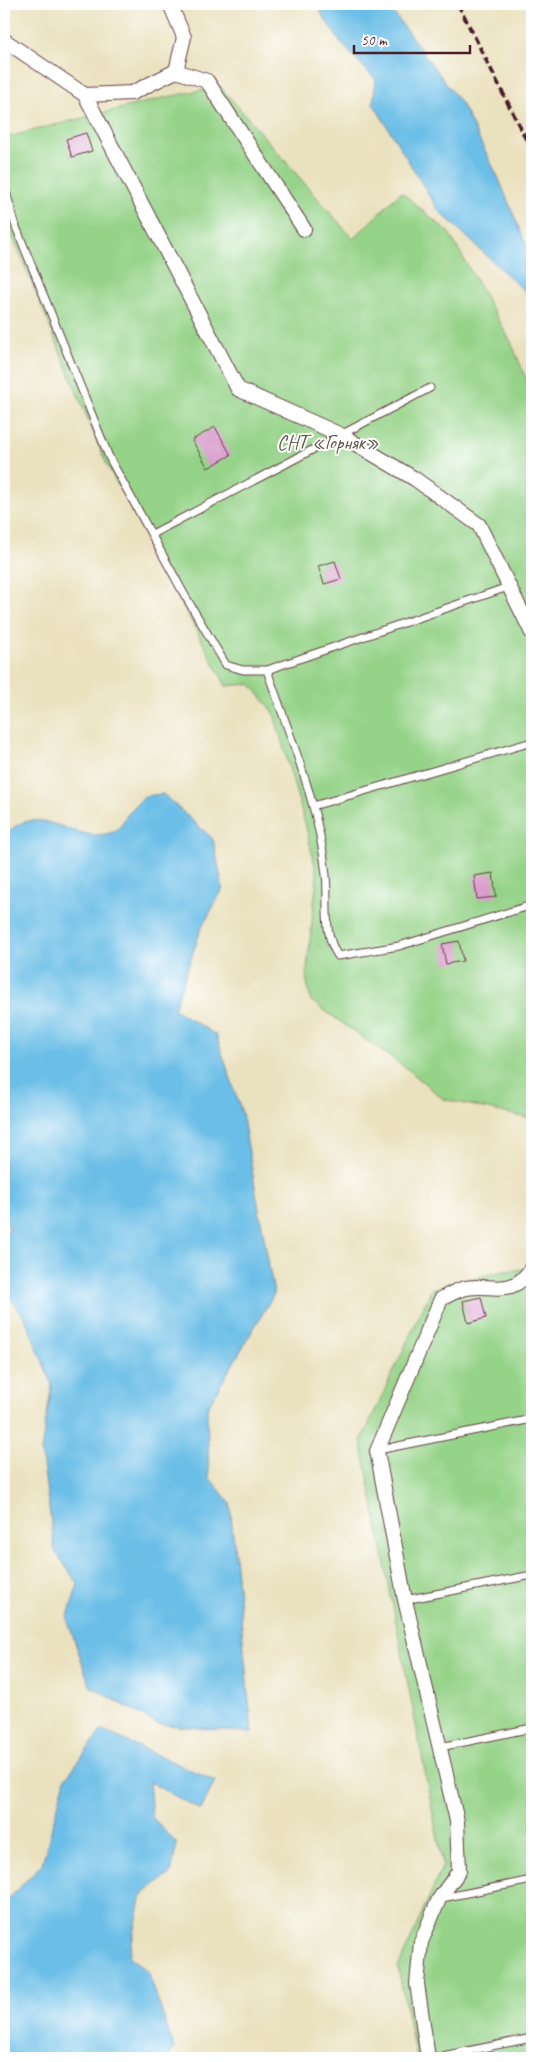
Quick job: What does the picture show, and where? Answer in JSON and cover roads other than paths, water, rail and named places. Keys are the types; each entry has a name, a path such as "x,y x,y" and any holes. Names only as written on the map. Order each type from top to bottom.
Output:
{"street":[{"path":"170,4 184,37 176,71"},
{"path":"4,40 85,95 238,390 341,435 415,479 479,525 532,633"},
{"path":"85,95 132,93 176,71 207,81 304,229"},
{"path":"428,2058 417,1984 420,1942 439,1899 459,1871 457,1821 405,1600 378,1450 441,1299 462,1288 508,1288 528,1275 532,1267"}],"lane":[{"path":"4,185 16,228 109,457 184,594 226,665 243,670 267,670 508,587"},
{"path":"152,534 430,388"},
{"path":"267,670 313,806 326,874 331,946 338,956 399,946 532,905"},
{"path":"313,806 532,742"},
{"path":"378,1450 532,1419"},
{"path":"405,1600 532,1575"},
{"path":"440,1747 532,1728"},
{"path":"439,1899 532,1880"},
{"path":"432,2058 532,2038"}],"water":[{"path":"315,4 387,4 462,105 498,177 532,259 532,298 438,210 373,103 376,80 341,43"},
{"path":"163,794 213,839 223,889 201,929 174,1009 216,1035 242,1113 274,1294 207,1408 209,1477 230,1503 252,1733 157,1724 90,1686 67,1619 78,1584 55,1551 41,1450 52,1385 25,1318 4,1290 4,1242 9,1226 4,1218 4,839 15,826 29,821 41,821 77,832 102,835 117,830 127,815 145,796"},
{"path":"102,1730 215,1781 201,1810 149,1782 152,1817 177,1844 171,1873 142,1895 129,1957 148,1971 174,2048 168,2058 4,2058 4,1904 42,1864 65,1779"}],"railway":[{"path":"458,4 532,151"}],"park label":[{"name":"СНТ «Горняк»","path":"328,442"}]}
